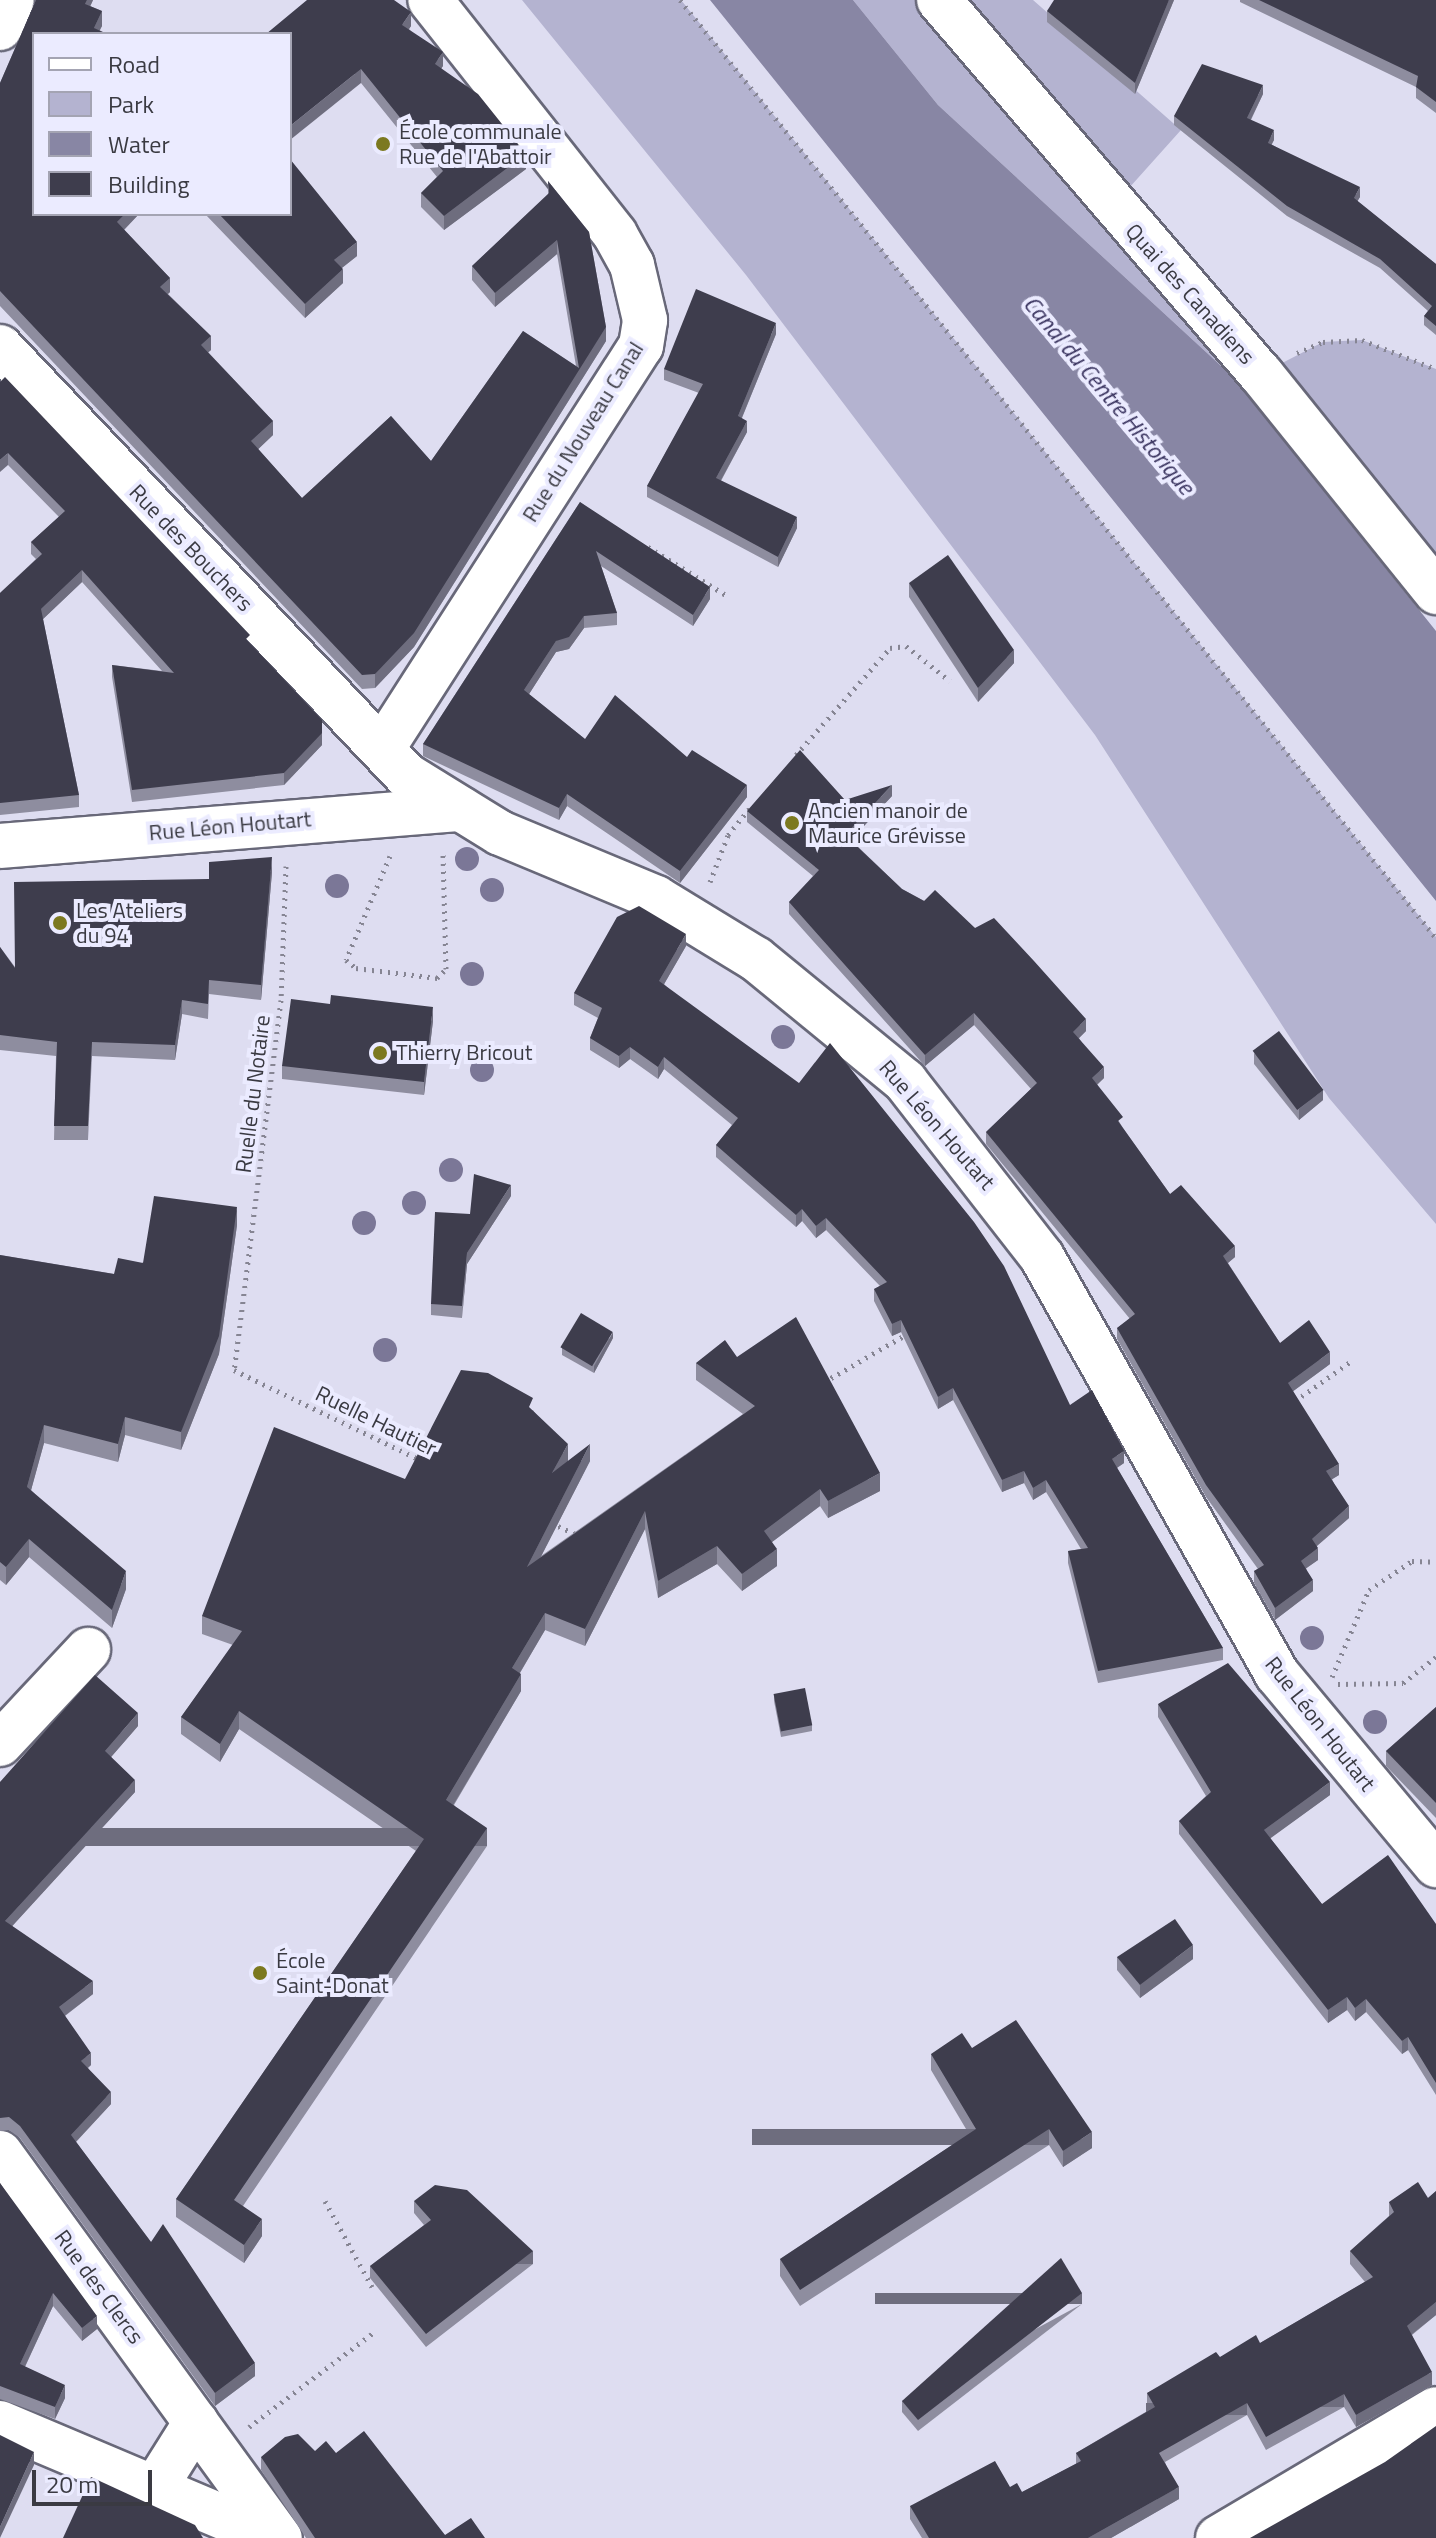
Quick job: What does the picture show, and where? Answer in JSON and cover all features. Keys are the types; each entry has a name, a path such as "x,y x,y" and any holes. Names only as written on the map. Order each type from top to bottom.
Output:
{"street":[{"path":"0,28 12,0"},
{"name":"Rue du Nouveau Canal","path":"382,749 641,346 645,320 632,265 615,234 430,0"},
{"name":"Quai des Canadiens","path":"939,0 1261,374 1436,592"},
{"name":"Rue des Bouchers","path":"0,347 382,749"},
{"name":"Rue Léon Houtart","path":"382,749 451,810 689,918 837,1020 905,1081 977,1164 1065,1296 1277,1674 1436,1865"},
{"name":"Rue Léon Houtart","path":"0,846 451,810"},
{"path":"0,1744 88,1650"},
{"name":"Rue des Clercs","path":"0,2153 280,2538"},
{"path":"1218,2538 1436,2409"},
{"path":"0,2423 272,2538"},
{"path":"154,2489 207,2436"}],"path":[{"path":"680,0 1436,938"},
{"path":"1261,374 1323,342 1362,340 1436,369"},
{"path":"640,541 729,597"},
{"path":"789,763 890,648 906,646 950,681"},
{"path":"689,918 728,835 759,798"},
{"path":"398,813 399,836 346,960 356,968 437,978 446,969 451,810"},
{"name":"Ruelle du Notaire","path":"234,1370 281,1000 288,821"},
{"path":"816,1387 922,1326"},
{"path":"1285,1408 1350,1362"},
{"name":"Ruelle Hautier","path":"234,1370 435,1467"},
{"path":"535,1515 578,1536 586,1530"},
{"path":"1436,1562 1412,1561 1369,1590 1329,1684 1403,1683 1436,1657"},
{"path":"325,2201 372,2287"},
{"path":"207,2436 373,2333"}],"green space":[{"path":"522,0 681,0 1436,937 1436,1224 1329,1098 1095,735 746,275"},
{"path":"853,0 1033,0 1181,130 1112,207 1261,374 1232,376 938,105"},
{"path":"1362,340 1436,369 1436,592 1261,374 1323,342"}],"water":[{"name":"Canal du Centre Historique","path":"710,0 853,0 938,105 1232,376 1436,631 1436,901"}],"building":[{"path":"36,0 87,0 85,4 102,11 94,28 103,32 32,32 32,216 123,216 117,222 170,278 160,287 211,336 201,345 273,421 251,441 302,498 391,416 431,461 523,331 579,368 557,240 495,293 472,266 549,193 548,181 589,232 606,327 414,633 375,674 362,675 0,291 0,83"},
{"path":"307,0 394,0 411,12 402,25 443,52 435,64 478,94 526,154 444,216 421,193 443,171 361,69 292,124 292,32 268,32"},
{"path":"1054,0 1169,0 1135,83 1047,11"},
{"path":"1259,0 1436,0 1436,102 1416,87 1418,76"},
{"path":"1202,64 1263,85 1247,118 1274,130 1268,143 1360,187 1354,198 1436,264 1436,326 1424,316 1432,306 1380,259 1287,206 1174,116"},
{"path":"292,161 357,242 334,260 343,269 305,304 221,216 292,216"},
{"path":"696,289 776,323 738,416 747,421 716,478 797,517 778,557 647,486 703,384 664,369"},
{"path":"5,377 250,635 246,639 322,720 322,733 284,773 132,790 112,665 174,673 82,570 41,609 79,795 0,803 0,593 42,554 31,542 65,511 8,453 0,460 0,382"},
{"path":"580,502 710,587 693,615 596,551 617,613 584,616 569,637 556,641 524,690 585,739 615,695 687,757 692,750 747,785 680,871 567,794 559,808 423,744"},
{"path":"948,555 1014,650 978,688 909,583"},
{"path":"800,750 845,800 892,785 845,835 902,889 924,901 935,890 975,928 994,918 1086,1019 1073,1032 1104,1067 1092,1078 1123,1117 1118,1121 1170,1194 1181,1185 1235,1246 1223,1256 1280,1343 1309,1320 1330,1352 1288,1383 1339,1464 1326,1471 1349,1506 1312,1539 1318,1548 1301,1561 1313,1580 1275,1608 1254,1571 1264,1565 1206,1485 1117,1328 1135,1314 986,1132 1037,1083 974,1013 925,1055 789,902 819,870 747,811"},
{"path":"272,857 261,985 209,980 208,1004 182,1000 175,1045 92,1042 88,1126 54,1126 57,1042 0,1035 0,947 15,968 14,882 209,879 209,862"},
{"path":"639,906 686,934 659,981 799,1083 830,1043 974,1222 1004,1266 1070,1405 1092,1390 1124,1451 1112,1459 1223,1648 1098,1671 1068,1551 1088,1548 1046,1480 1033,1488 1024,1471 1002,1480 953,1388 938,1397 901,1320 892,1324 874,1289 887,1282 826,1218 816,1226 802,1209 796,1215 716,1145 738,1118 664,1057 658,1067 630,1047 619,1056 590,1038 602,1008 574,993 617,917"},
{"path":"331,995 433,1007 424,1082 282,1066 291,999 330,1004"},
{"path":"1279,1031 1324,1090 1297,1110 1253,1051"},
{"path":"474,1174 511,1185 467,1253 462,1306 431,1304 435,1212 470,1214"},
{"path":"154,1196 237,1207 219,1336 181,1432 125,1417 118,1444 44,1425 27,1487 126,1571 112,1610 29,1539 6,1567 0,1562 0,1255 114,1274 118,1258 143,1263"},
{"path":"581,1313 613,1332 592,1366 560,1347"},
{"path":"796,1317 880,1473 828,1501 820,1489 764,1531 777,1549 742,1574 717,1546 658,1581 645,1511 585,1629 545,1613 512,1668 521,1674 446,1800 487,1828 234,2200 262,2219 244,2245 176,2199 424,1839 239,1711 220,1744 181,1717 242,1631 202,1616 274,1427 405,1479 461,1370 488,1373 533,1398 529,1407 568,1444 552,1473 590,1444 527,1567 755,1406 696,1363 725,1340 737,1357"},
{"path":"1228,1663 1330,1782 1264,1830 1322,1904 1388,1855 1436,1924 1436,2083 1408,2037 1402,2041 1366,1999 1355,2008 1347,1997 1328,2010 1179,1821 1211,1792 1158,1704"},
{"path":"95,1675 138,1713 105,1751 135,1780 5,1921 93,1981 59,2007 91,2053 81,2061 111,2092 71,2135 151,2242 163,2224 255,2363 215,2393 20,2126 9,2117 0,2118 0,1782"},
{"path":"805,1688 812,1725 781,1731 774,1694"},
{"path":"1436,1707 1436,1803 1386,1751"},
{"path":"1175,1919 1193,1945 1140,1985 1117,1957"},
{"path":"1016,2020 1092,2132 1063,2151 1049,2129 800,2290 780,2259 976,2129 931,2054 962,2033 972,2048"},
{"path":"1418,2182 1428,2198 1436,2191 1436,2302 1407,2326 1432,2372 1356,2415 1344,2394 1266,2437 1247,2403 1159,2453 1179,2487 1088,2538 929,2538 910,2506 995,2461 1010,2487 1017,2483 1022,2492 1081,2461 1076,2453 1155,2407 1147,2393 1216,2352 1220,2357 1256,2335 1260,2343 1373,2277 1350,2251 1394,2212 1389,2202"},
{"path":"0,2183 97,2316 82,2328 53,2293 20,2364 65,2385 55,2407 0,2386"},
{"path":"435,2185 467,2190 533,2251 426,2334 370,2266 431,2220 414,2201"},
{"path":"1061,2258 1082,2293 918,2420 902,2401"},
{"path":"1436,2426 1436,2538 1250,2538 1385,2462"},
{"path":"364,2431 445,2535 471,2518 485,2538 315,2538 261,2457 285,2437 298,2434 315,2451 326,2441 336,2453"},
{"path":"0,2435 34,2452 0,2527"},
{"path":"91,2477 195,2525 203,2538 63,2538"}],"place":[{"name":"École communale Rue de l'Abattoir","path":"383,144"},
{"name":"Ancien manoir de Maurice Grévisse","path":"792,823"},
{"name":"Les Ateliers du 94","path":"60,923"},
{"name":"Thierry Bricout","path":"380,1053"},
{"name":"École Saint-Donat","path":"260,1973"}]}
